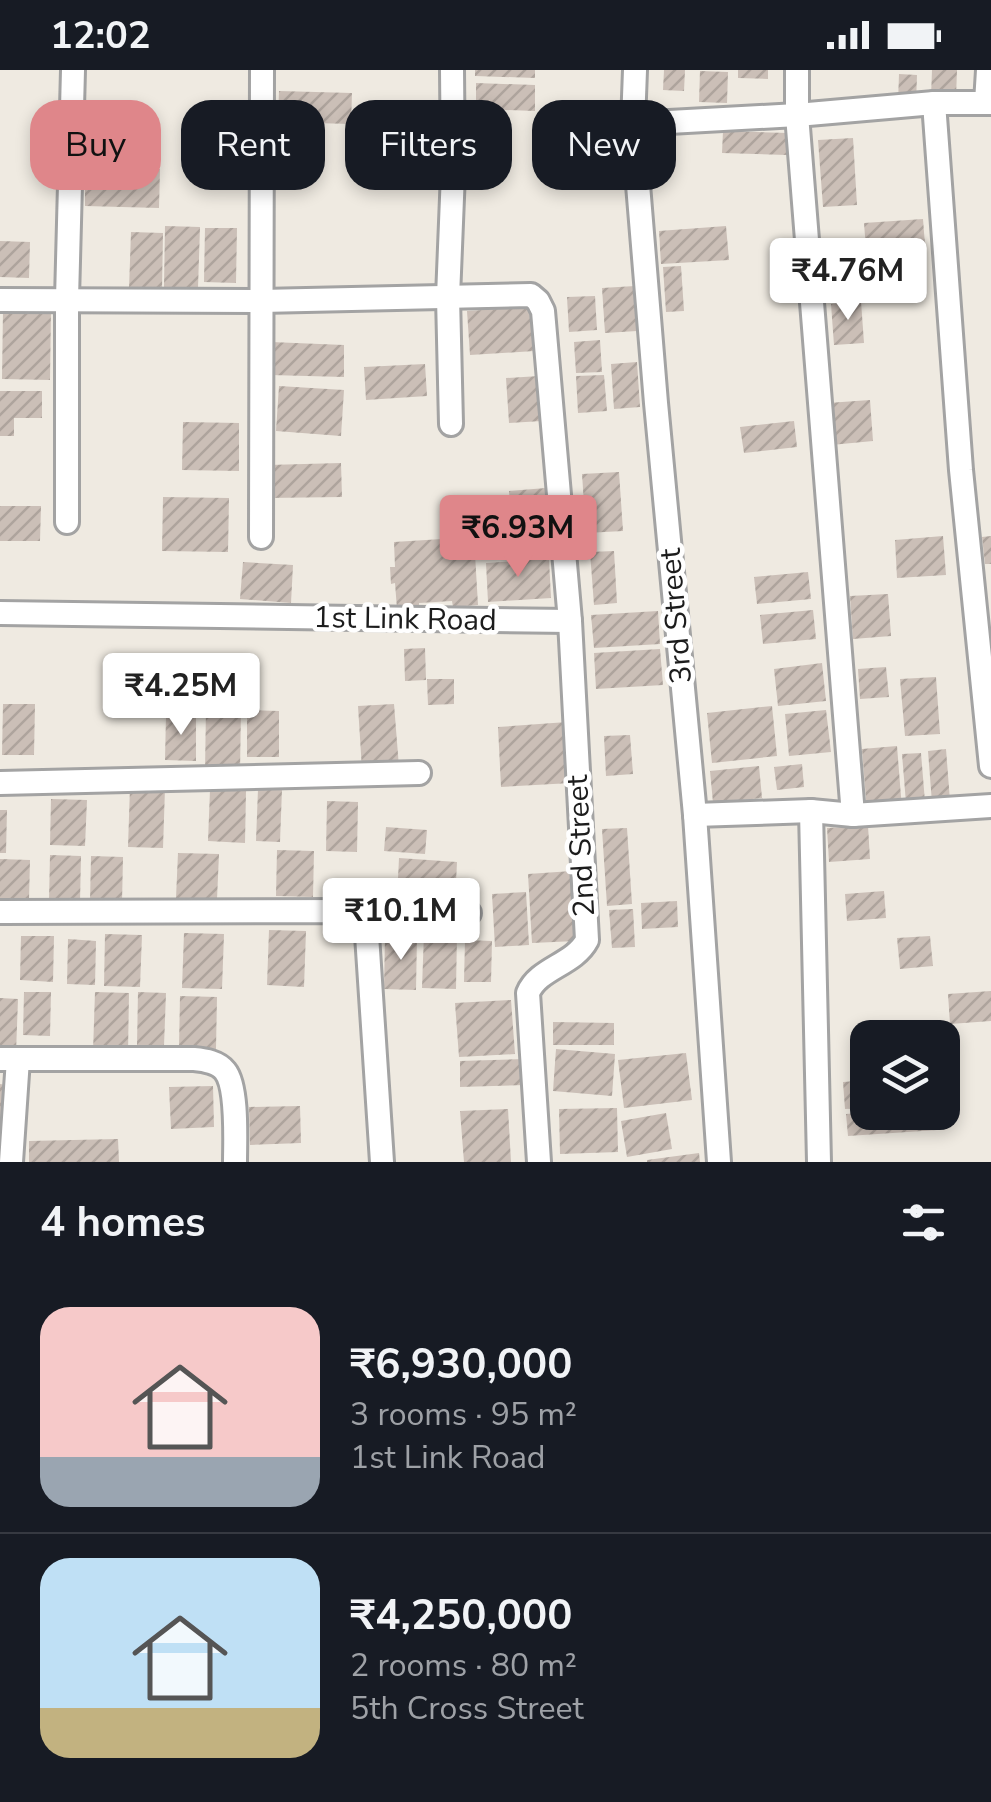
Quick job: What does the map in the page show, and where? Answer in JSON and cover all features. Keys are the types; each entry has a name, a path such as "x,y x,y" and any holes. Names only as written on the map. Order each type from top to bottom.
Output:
{"street":[{"path":"67,522 72,70"},
{"path":"260,537 262,70"},
{"path":"451,424 448,297 452,70"},
{"name":"3rd Street","path":"634,100 635,70"},
{"path":"797,70 796,115 854,815"},
{"path":"676,122 934,103 989,103 988,70"},
{"path":"934,103 961,470 991,766"},
{"name":"3rd Street","path":"638,190 695,815 720,1162"},
{"path":"0,300 532,295 543,312 570,621"},
{"name":"1st Link Road","path":"0,613 570,621"},
{"name":"2nd Street","path":"539,1162 528,993 532,982 575,956 587,940 570,621"},
{"path":"0,783 419,773"},
{"path":"695,815 812,811 854,815 991,806"},
{"path":"812,811 819,1162"},
{"path":"357,911 366,920 382,1162"},
{"path":"0,912 469,912"},
{"path":"11,1162 9,1059 194,1059 214,1063 226,1071 230,1084 235,1162"}],"building":[{"path":"475,70 535,70 535,78 475,76"},
{"path":"664,70 685,70 684,91 663,90"},
{"path":"738,70 768,70 768,79 738,78"},
{"path":"932,70 957,70 956,98 931,97"},
{"path":"700,71 728,72 727,103 699,102"},
{"path":"899,74 917,75 916,104 898,103"},
{"path":"476,83 535,85 532,111 512,110 512,100 476,100"},
{"path":"279,91 352,93 352,100 345,100 345,124 325,123 325,100 279,100"},
{"path":"723,131 788,133 787,155 722,153"},
{"path":"853,138 857,205 823,207 818,140"},
{"path":"85,190 159,190 159,208 85,206"},
{"path":"923,219 926,258 867,262 864,223"},
{"path":"165,226 200,227 198,288 164,287"},
{"path":"726,226 729,260 661,264 659,231"},
{"path":"205,228 237,228 236,283 204,282"},
{"path":"131,232 163,233 162,290 129,289"},
{"path":"0,241 30,242 29,278 0,277"},
{"path":"681,266 684,311 666,312 663,267"},
{"path":"635,286 637,331 605,333 602,288"},
{"path":"595,296 597,330 569,332 567,297"},
{"path":"861,301 864,343 834,345 831,304"},
{"path":"531,307 534,351 470,355 467,311"},
{"path":"3,310 51,311 50,380 2,379"},
{"path":"600,340 602,372 576,373 574,342"},
{"path":"271,342 344,345 344,377 270,375"},
{"path":"637,362 640,407 614,409 611,364"},
{"path":"425,364 427,396 366,400 364,367"},
{"path":"604,375 607,411 578,413 576,376"},
{"path":"539,376 542,421 509,423 506,378"},
{"path":"279,386 344,390 341,436 276,431"},
{"path":"0,391 42,391 42,418 14,418 14,436 0,436"},
{"path":"870,400 873,441 831,445 828,403"},
{"path":"794,421 797,447 744,453 740,427"},
{"path":"183,422 239,423 239,471 182,470"},
{"path":"341,463 342,497 268,498 268,465"},
{"path":"619,472 623,531 586,533 582,474"},
{"path":"546,488 549,531 512,533 509,491"},
{"path":"163,497 229,498 228,552 162,551"},
{"path":"0,506 41,506 40,541 0,541"},
{"path":"943,536 946,575 897,578 895,540"},
{"path":"991,536 991,564 985,564 982,537"},
{"path":"474,537 478,605 453,607 452,601 397,609 390,567 395,567 394,542"},
{"path":"614,551 617,603 594,605 590,552"},
{"path":"549,559 551,598 488,602 486,563"},
{"path":"243,562 293,565 291,603 240,599"},
{"path":"808,572 811,599 757,604 754,577"},
{"path":"888,594 891,636 853,639 850,596"},
{"path":"813,610 816,639 763,644 760,615"},
{"path":"658,611 660,644 594,648 591,615"},
{"path":"425,648 426,680 405,681 404,649"},
{"path":"660,649 663,685 596,689 594,653"},
{"path":"822,663 826,701 778,706 774,669"},
{"path":"886,667 889,697 860,699 858,669"},
{"path":"936,677 940,734 905,736 900,679"},
{"path":"427,679 454,679 454,704 428,705"},
{"path":"3,704 35,704 34,755 2,755"},
{"path":"394,704 399,767 362,770 358,706"},
{"path":"772,706 777,756 712,763 707,713"},
{"path":"206,708 241,708 240,772 205,771"},
{"path":"247,710 279,711 279,757 247,757"},
{"path":"826,710 831,752 789,756 785,714"},
{"path":"166,715 196,716 196,761 165,760"},
{"path":"567,722 571,783 501,787 498,727"},
{"path":"630,735 633,774 606,776 604,736"},
{"path":"897,746 902,809 867,812 862,749"},
{"path":"946,749 950,801 932,803 928,751"},
{"path":"921,753 925,802 906,803 902,754"},
{"path":"802,764 804,787 777,790 774,767"},
{"path":"759,766 762,798 713,803 710,771"},
{"path":"130,787 165,788 163,848 128,847"},
{"path":"258,789 282,789 280,842 256,841"},
{"path":"210,790 246,791 245,843 208,841"},
{"path":"51,799 87,800 85,846 50,845"},
{"path":"327,801 358,802 357,852 326,851"},
{"path":"0,810 7,810 6,853 0,853"},
{"path":"868,826 870,859 829,862 827,828"},
{"path":"386,827 427,830 425,854 384,851"},
{"path":"627,828 632,904 607,906 602,829"},
{"path":"277,850 314,851 313,897 276,896"},
{"path":"178,853 219,854 217,899 176,898"},
{"path":"50,855 81,856 80,902 49,901"},
{"path":"91,856 123,857 122,903 90,902"},
{"path":"399,858 457,862 455,903 397,899"},
{"path":"0,859 30,860 29,900 0,899"},
{"path":"572,871 576,941 532,943 528,874"},
{"path":"884,891 886,918 847,921 845,894"},
{"path":"526,892 529,945 495,947 492,894"},
{"path":"677,901 678,927 642,929 641,903"},
{"path":"633,909 635,947 612,948 609,910"},
{"path":"269,930 306,931 304,987 267,985"},
{"path":"184,933 224,934 222,989 182,988"},
{"path":"424,933 457,934 456,989 422,988"},
{"path":"105,934 142,935 140,987 104,986"},
{"path":"21,936 54,936 53,982 20,980"},
{"path":"385,936 417,937 416,990 384,989"},
{"path":"930,936 933,966 900,969 897,938"},
{"path":"68,939 96,941 95,985 67,984"},
{"path":"465,940 492,941 491,982 464,982"},
{"path":"991,991 991,1021 960,1023 960,1020 950,1020 948,994"},
{"path":"24,992 51,992 50,1036 23,1035"},
{"path":"95,992 129,993 128,1053 93,1052"},
{"path":"138,992 166,993 164,1046 137,1045"},
{"path":"180,996 217,997 216,1049 179,1048"},
{"path":"0,998 18,999 16,1053 0,1053"},
{"path":"511,1000 515,1054 459,1057 455,1003"},
{"path":"553,1022 614,1023 614,1045 553,1045"},
{"path":"556,1049 615,1054 612,1096 553,1091"},
{"path":"686,1053 692,1100 624,1108 618,1060"},
{"path":"525,1059 526,1085 460,1087 460,1061"},
{"path":"850,1081 850,1109 845,1109 843,1082"},
{"path":"0,1084 7,1085 3,1133 0,1133"},
{"path":"213,1086 214,1127 171,1129 169,1087"},
{"path":"300,1106 301,1143 250,1145 249,1107"},
{"path":"617,1108 618,1152 560,1154 559,1109"},
{"path":"508,1109 511,1162 464,1162 460,1111"},
{"path":"666,1113 672,1149 627,1157 621,1121"},
{"path":"846,1114 850,1114 850,1130 937,1130 848,1136"},
{"path":"118,1139 119,1162 29,1162 29,1141"},
{"path":"699,1153 700,1162 647,1162 647,1160"}]}
